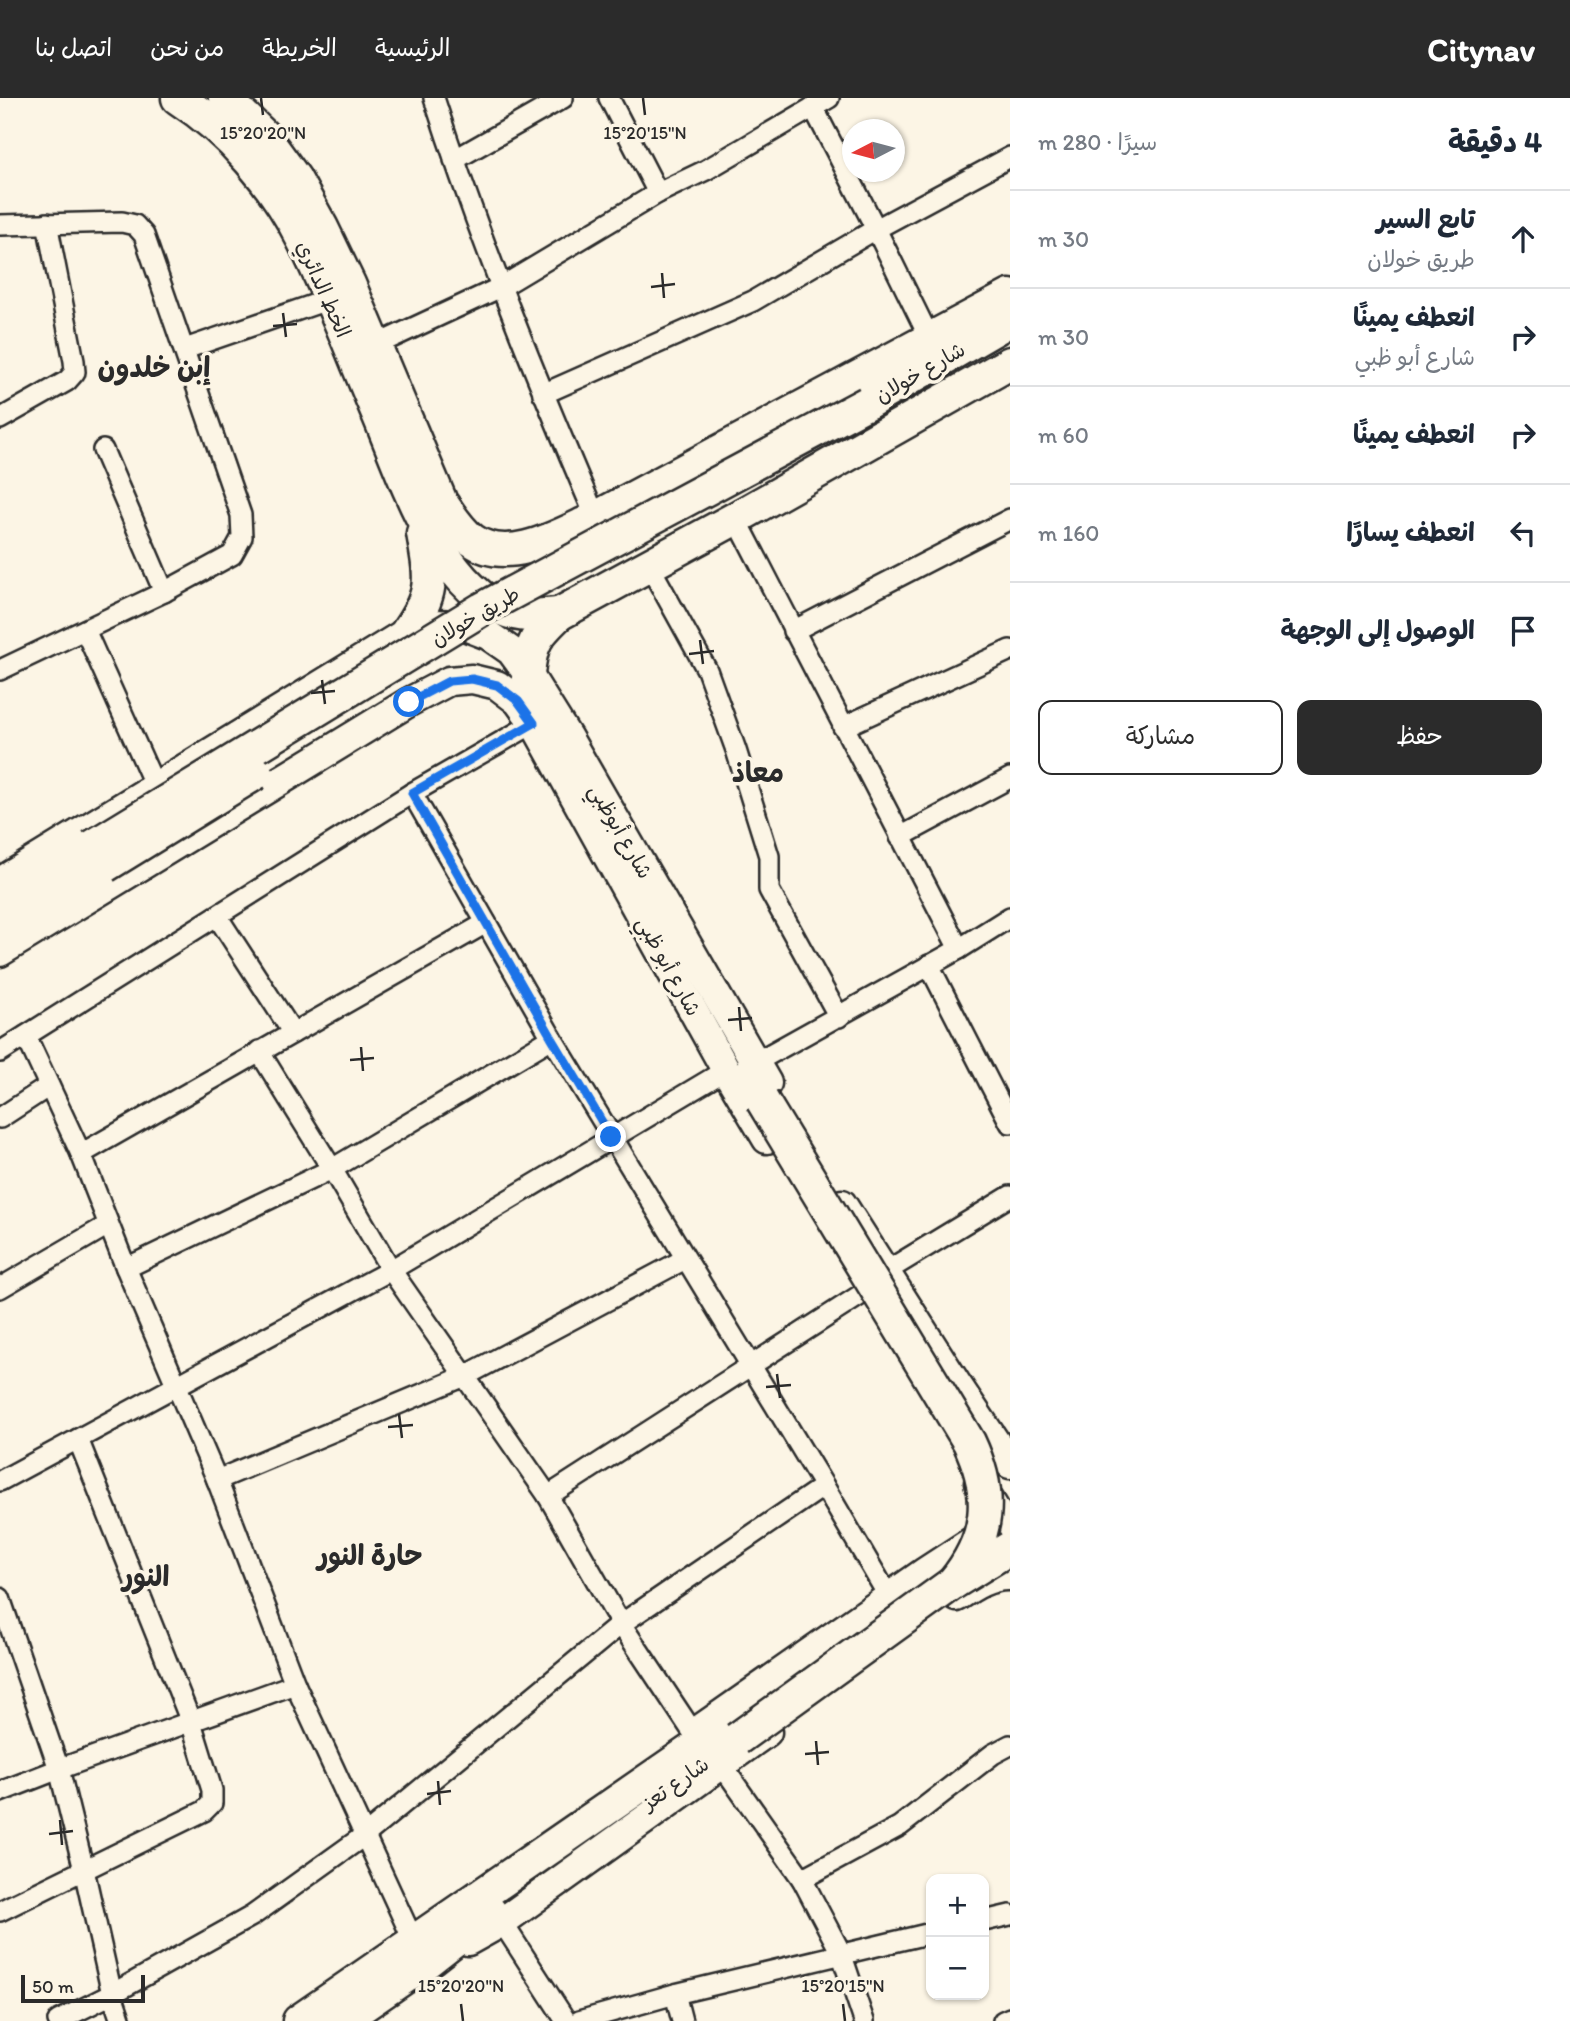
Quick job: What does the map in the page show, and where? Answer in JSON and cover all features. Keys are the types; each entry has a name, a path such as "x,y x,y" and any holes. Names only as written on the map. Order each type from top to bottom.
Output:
{"main road":[{"name":"الخط الدائري","path":"178,98 238,147 274,191 302,239 431,508"},
{"path":"225,98 262,135 296,179 338,261 374,346 431,508 446,559 467,584 497,607 529,617 559,614"},
{"path":"431,508 456,524 472,540 491,550 536,544 580,526 1010,296"},
{"name":"شارع خولان","path":"872,412 1010,320"},
{"name":"شارع خولان","path":"872,412 1010,344"},
{"path":"528,674 530,652 539,632 559,614 736,518 1010,363"},
{"name":"طريق خولان","path":"99,856 872,412"},
{"path":"407,632 421,612 428,594 431,508"},
{"path":"580,526 617,583"},
{"name":"طريق خولان","path":"0,883 407,632 433,624 462,625 488,635 511,652 528,674"},
{"path":"380,648 409,702"},
{"name":"شارع أبوظبي","path":"528,674 559,743 740,1067"},
{"path":"0,952 409,702 449,681 472,679 497,685 518,701 534,723 559,743"},
{"path":"0,903 99,856"},
{"path":"0,932 99,856"},
{"path":"740,1067 969,1442 978,1461 984,1482 983,1527 972,1557 941,1586"},
{"path":"740,1067 886,1272 1010,1464"},
{"path":"740,1067 862,1294 1008,1529 983,1537 960,1549"},
{"path":"929,1402 938,1409 950,1408 957,1399 956,1383"},
{"path":"941,1586 971,1534 976,1516 975,1476"},
{"name":"شارع تعز","path":"299,2021 489,1913 729,1743 941,1586 1008,1529"},
{"path":"538,1856 626,1782 888,1597 987,1580 1001,1575 1010,1576"},
{"path":"420,1953 502,1922 729,1743"},
{"name":"شارع تعز","path":"341,2021 538,1856 729,1743"}],"street":[{"path":"434,98 454,160 543,394 580,526"},
{"path":"454,160 564,98"},
{"path":"609,98 658,193"},
{"path":"374,346 502,287 658,193 706,170 821,103 876,229 930,339"},
{"path":"543,394 753,302 876,229 1010,157"},
{"path":"0,225 122,222 135,225 144,235 241,515 242,537 232,555 164,592 0,670"},
{"path":"0,419 67,381 75,372 47,223"},
{"path":"184,349 330,299"},
{"path":"103,450 164,592"},
{"path":"736,518 959,949"},
{"path":"793,631 1010,519"},
{"path":"649,565 707,670 736,750 769,856 769,890 839,1017"},
{"path":"85,630 155,786"},
{"path":"843,727 1010,650"},
{"path":"0,1052 412,793 534,723"},
{"path":"900,837 1010,778"},
{"path":"412,793 552,1038 824,1486 888,1597"},
{"path":"217,916 293,1032"},
{"path":"0,1481 391,1270 611,1137 839,1017 1010,917"},
{"path":"81,1154 486,922"},
{"path":"929,965 1010,1124"},
{"path":"26,1036 81,1154 108,1225 217,1480 295,1684 420,1953"},
{"path":"126,1268 332,1169 552,1038"},
{"path":"260,1051 391,1270 548,1496 621,1624 694,1734"},
{"path":"0,1118 49,1086"},
{"path":"886,1272 1010,1196"},
{"path":"0,1288 108,1225"},
{"path":"217,1480 465,1376 685,1259"},
{"path":"548,1496 862,1294"},
{"path":"0,1911 204,1811 212,1803 212,1790 191,1722 78,1439"},
{"path":"58,2021 252,1916 365,1835 621,1624 824,1486"},
{"path":"0,1598 9,1654 59,1769 112,1994 121,2021"},
{"path":"0,1792 295,1684"},
{"path":"729,1743 841,1953 864,2021"},
{"path":"802,1880 900,1826 993,1754 1010,1745"},
{"path":"989,1920 1010,1915"},
{"path":"502,1922 566,2021"},
{"path":"579,2021 675,1994 926,1934"},
{"path":"675,1994 682,2021"},
{"path":"1003,2021 1010,2018"}],"district":[{"name":"إبن خلدون","path":"154,367"},
{"name":"معاذ","path":"758,772"},
{"name":"حارة النور","path":"370,1555"},
{"name":"النور","path":"146,1576"}],"route":[{"path":"409,702 449,681 472,679 497,685 518,701 534,723 412,793 611,1137"}]}
